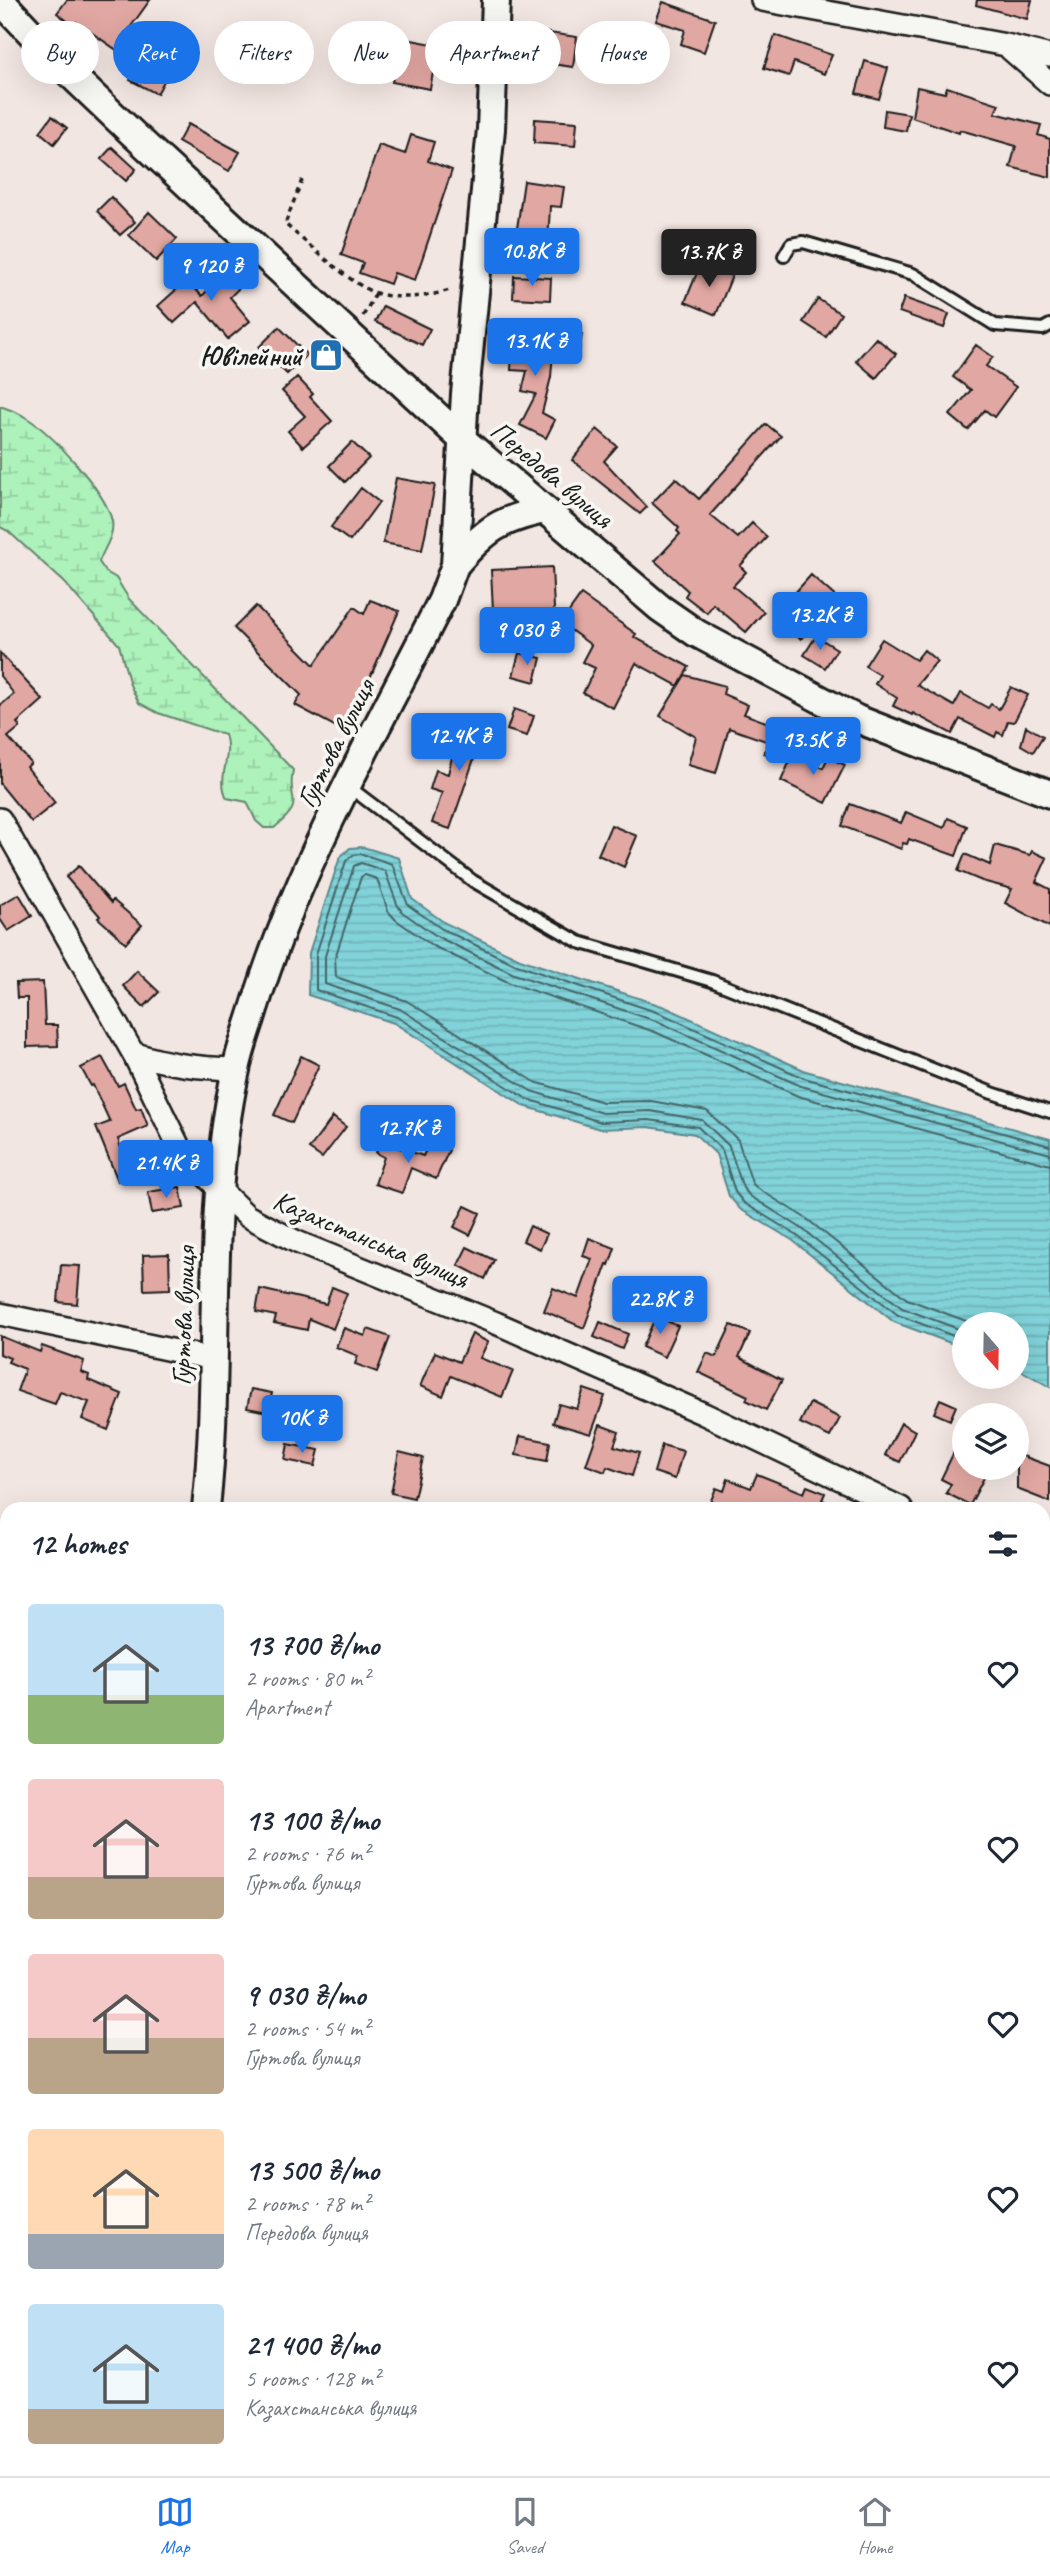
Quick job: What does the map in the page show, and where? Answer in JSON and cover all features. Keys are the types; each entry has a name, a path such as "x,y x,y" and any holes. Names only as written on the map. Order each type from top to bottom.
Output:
{"street":[{"name":"Передова вулиця","path":"0,0 64,68 131,132 463,440 660,608 696,632 857,719 1050,794"},
{"name":"Гуртова вулиця","path":"206,1502 219,1190 236,1069 274,948 298,889 442,600 455,565 476,280 491,130 496,0"},
{"path":"762,0 1006,45 1050,56"},
{"path":"1006,45 1050,83"},
{"path":"455,565 479,537 499,524 520,515 545,510"},
{"name":"Казахстанська вулиця","path":"0,819 133,1053 182,1153 247,1216 298,1242 496,1323 704,1414 888,1502"},
{"path":"133,1053 188,1067 236,1069"},
{"path":"0,1314 214,1359"}],"lane":[{"path":"784,257 791,244 803,242 914,274 995,325 1043,329 1050,325"},
{"path":"348,786 473,881 579,942 712,981 979,1089 1050,1112"}],"path":[{"path":"302,180 285,225 347,275 376,293 435,296 476,280"}],"green space":[{"path":"0,406 19,414 49,435 89,479 108,509 112,521 110,537 99,562 106,572 116,578 129,599 293,770 293,806 274,828 264,828 256,821 247,802 227,798 223,783 227,751 225,735 158,713 139,703 130,685 119,645 64,582 8,531 0,527"}],"water":[{"path":"363,847 399,858 412,899 445,923 520,959 665,1007 806,1071 1050,1139 1050,1387 1029,1375 1029,1312 952,1312 952,1344 894,1322 792,1240 740,1209 729,1196 716,1154 695,1134 648,1127 600,1129 524,1106 394,1023 308,995 309,953 340,857 350,848"}],"building":[{"path":"67,0 150,0 135,21 113,21 113,47 99,38 99,21 67,21 57,13"},
{"path":"977,0 1032,0 1027,19 976,5"},
{"path":"663,2 715,20 704,52 681,44 685,30 670,25 670,21 656,21"},
{"path":"561,35 575,37 573,67 561,65"},
{"path":"775,35 832,55 824,74 794,62 789,76 764,68"},
{"path":"411,40 425,43 425,84 431,84 430,89 403,84 411,84"},
{"path":"865,61 888,68 879,99 856,93"},
{"path":"138,84 162,84 157,94"},
{"path":"917,87 945,93 947,87 999,104 995,113 1041,125 1038,135 1050,139 1050,177 1010,167 1016,146 960,130 959,133 912,117"},
{"path":"885,110 909,114 906,131 883,127"},
{"path":"52,116 67,128 54,144 40,132"},
{"path":"535,119 577,122 575,146 534,143"},
{"path":"188,124 240,152 229,171 178,142"},
{"path":"411,135 434,142 428,161 452,170 415,280 394,273 390,284 359,273 363,263 341,255 379,145 405,154"},
{"path":"112,147 136,169 126,181 101,159"},
{"path":"524,181 564,187 561,207 550,206 548,244 515,242"},
{"path":"111,197 135,222 120,235 97,211"},
{"path":"149,212 177,239 156,261 129,235"},
{"path":"701,263 732,276 716,315 685,302"},
{"path":"232,266 246,281 230,297 250,321 228,339 197,302 174,323 158,306 187,280 202,296"},
{"path":"514,276 551,278 550,300 513,298"},
{"path":"904,298 949,314 944,328 899,312"},
{"path":"818,299 841,314 826,337 803,322"},
{"path":"383,306 430,329 422,345 375,322"},
{"path":"279,327 307,355 287,374 259,347"},
{"path":"563,331 582,334 579,350 560,347"},
{"path":"513,336 554,339 551,377 542,413 555,420 546,438 520,425 536,394 522,391 527,371 511,370"},
{"path":"876,338 896,354 876,378 856,361"},
{"path":"976,345 993,357 986,366 1016,387 994,417 985,410 968,430 950,415 971,390 953,377"},
{"path":"297,377 313,394 310,397 332,421 303,447 288,431 305,416 282,391"},
{"path":"766,424 781,436 710,515 738,538 752,523 767,537 740,566 746,572 733,586 764,612 746,632 713,604 707,613 685,596 688,591 655,561 680,534 677,531 679,528 652,503 676,478 699,499"},
{"path":"597,429 617,446 604,461 647,507 640,514 572,460"},
{"path":"352,442 369,458 345,482 329,466"},
{"path":"396,478 435,485 422,550 383,543"},
{"path":"361,488 379,502 350,541 331,527"},
{"path":"552,567 554,608 546,628 494,631 491,570"},
{"path":"811,575 838,599 801,639 775,615"},
{"path":"581,595 636,634 634,637 689,667 678,686 636,663 613,708 583,693 595,668 582,662 591,645 561,623"},
{"path":"370,600 399,611 355,712 350,709 340,729 295,705 301,695 234,628 256,606 314,665 354,607 364,614"},
{"path":"816,636 837,649 825,668 804,655"},
{"path":"882,639 916,660 924,650 937,661 917,685 954,706 961,693 988,708 991,704 999,709 1011,687 1028,695 1014,722 1008,721 1003,735 997,732 995,737 960,719 952,734 913,713 912,715 893,706 897,698 875,684 880,675 865,666"},
{"path":"0,653 43,700 17,723 20,727 8,737 31,763 27,767 55,803 31,822 0,784 0,703 1,705 14,694 0,676"},
{"path":"519,653 541,658 535,682 513,676"},
{"path":"685,675 725,686 723,694 748,705 744,714 796,733 785,761 764,753 769,742 729,728 716,773 688,765 696,737 660,716"},
{"path":"514,709 534,716 527,736 507,730"},
{"path":"1026,726 1043,736 1033,752 1021,745"},
{"path":"459,728 496,736 491,757 476,753 450,829 432,823 442,793 430,789 436,770 448,774"},
{"path":"793,754 823,768 828,757 845,765 826,803 781,781"},
{"path":"850,804 901,823 906,812 944,828 948,818 967,826 956,856 909,839 907,844 903,843 901,849 842,826"},
{"path":"611,825 637,836 624,867 598,855"},
{"path":"995,845 1030,855 1032,851 1047,858 1036,882 1050,889 1050,927 1005,903 1012,889 958,871 965,854 990,865"},
{"path":"79,866 111,903 113,900 142,925 126,943 98,918 100,916 66,877"},
{"path":"19,894 32,916 8,931 0,919 0,905"},
{"path":"137,971 159,992 144,1007 123,986"},
{"path":"43,982 45,1025 57,1025 58,1046 27,1047 27,998 17,998 16,983"},
{"path":"301,1056 319,1065 292,1123 274,1115"},
{"path":"102,1057 118,1086 124,1083 136,1109 141,1108 148,1126 118,1139 130,1177 118,1181 96,1127 110,1122 93,1085 91,1086 81,1068"},
{"path":"333,1117 346,1127 322,1158 309,1149"},
{"path":"380,1141 423,1156 430,1142 449,1150 436,1179 411,1168 402,1193 375,1184 384,1157 376,1153"},
{"path":"180,1187 184,1208 152,1213 148,1192"},
{"path":"465,1206 480,1213 470,1235 454,1227"},
{"path":"530,1226 547,1234 540,1249 523,1241"},
{"path":"589,1238 615,1248 584,1328 544,1311 553,1288 578,1298 592,1259 583,1256"},
{"path":"467,1247 494,1260 485,1279 458,1265"},
{"path":"169,1254 170,1289 144,1290 143,1255"},
{"path":"61,1265 80,1266 77,1304 58,1302"},
{"path":"332,1287 347,1293 333,1329 309,1319 307,1330 274,1323 276,1316 256,1312 260,1289 326,1304"},
{"path":"656,1316 678,1326 664,1357 642,1347"},
{"path":"600,1322 628,1334 622,1349 594,1337"},
{"path":"731,1325 750,1333 739,1357 782,1380 766,1410 746,1400 748,1396 698,1372 707,1353 716,1357"},
{"path":"344,1328 365,1336 368,1329 390,1337 377,1372 355,1364 358,1356 336,1347"},
{"path":"472,1334 488,1342 480,1358 513,1371 502,1397 451,1376 443,1396 420,1386 435,1352 459,1362"},
{"path":"0,1336 40,1352 42,1346 84,1361 81,1372 89,1375 88,1380 122,1394 108,1430 82,1419 89,1402 60,1392 55,1404 17,1391 25,1369 8,1362 10,1358 0,1354"},
{"path":"251,1389 272,1393 268,1412 247,1408"},
{"path":"584,1389 605,1396 591,1434 553,1423 559,1404 577,1409"},
{"path":"940,1399 952,1404 950,1420 934,1413"},
{"path":"810,1403 840,1418 830,1437 800,1423"},
{"path":"901,1423 915,1431 900,1462 885,1455"},
{"path":"600,1425 619,1432 614,1446 639,1453 632,1476 607,1467 605,1472 586,1465"},
{"path":"520,1436 550,1442 547,1461 516,1455"},
{"path":"288,1444 319,1450 315,1466 285,1460"},
{"path":"662,1445 683,1451 675,1479 654,1472"},
{"path":"399,1452 423,1458 414,1498 391,1493"},
{"path":"952,1456 952,1480 983,1480 972,1502 964,1502 946,1493 951,1484 941,1479"},
{"path":"1029,1458 1050,1466 1050,1502 1017,1489 1017,1480 1029,1480"},
{"path":"757,1474 804,1493 807,1486 825,1493 822,1500 827,1502 710,1502 716,1488 724,1491 728,1479 751,1488"}],"place":[{"name":"Ювілейний","path":"326,355"}]}
